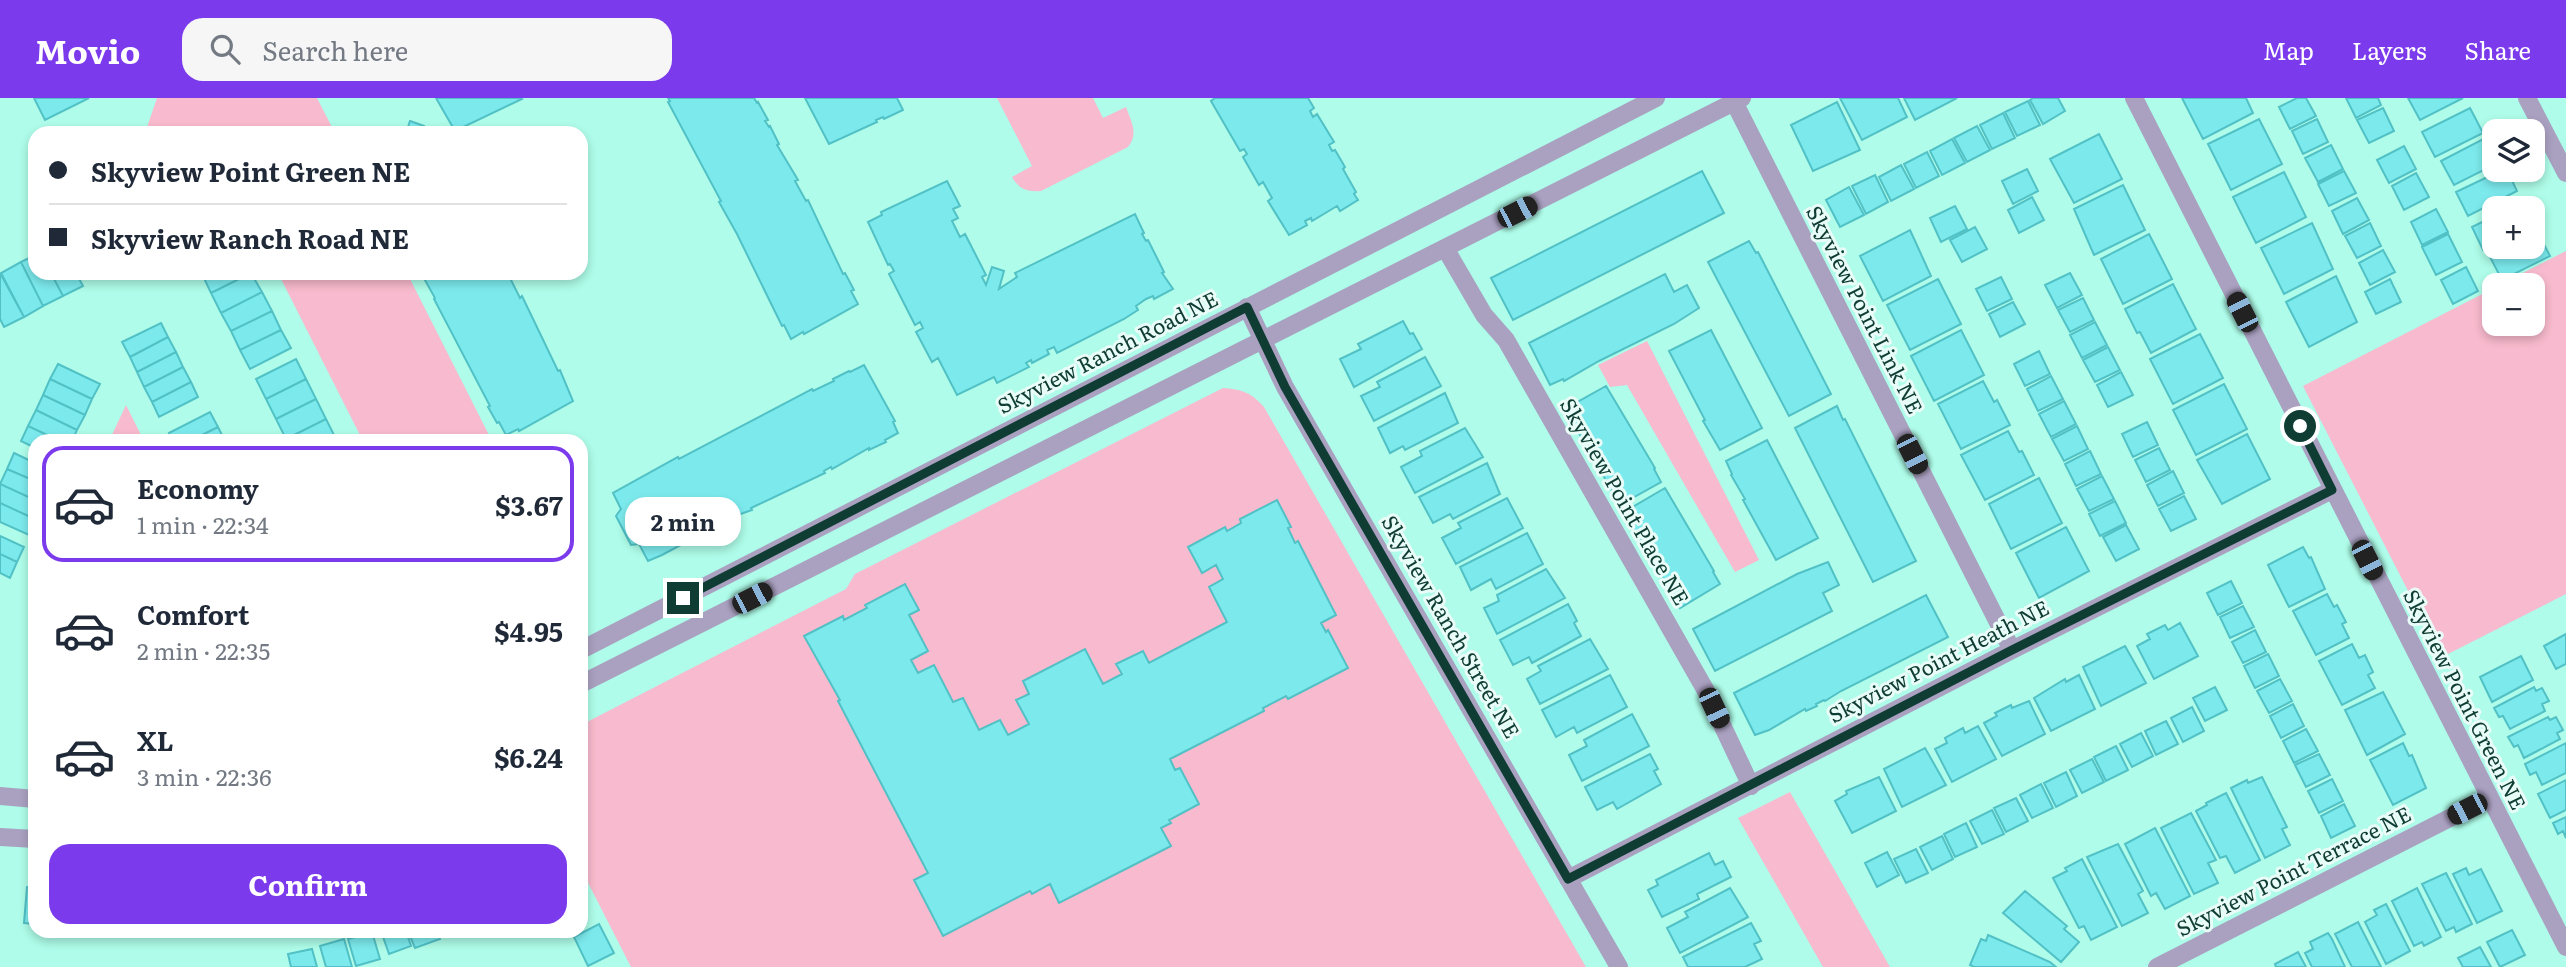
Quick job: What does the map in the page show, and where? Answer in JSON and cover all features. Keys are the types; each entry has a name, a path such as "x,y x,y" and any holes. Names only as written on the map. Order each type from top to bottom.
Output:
{"street":[{"name":"Skyview Ranch Road NE","path":"588,646 1656,98"},
{"name":"Skyview Point Green NE","path":"2134,98 2566,947"},
{"path":"2527,98 2566,173"},
{"path":"588,680 1736,99"},
{"name":"Skyview Point Link NE","path":"1736,99 2012,650"},
{"name":"Skyview Point Place NE","path":"1445,248 1484,314 1506,340 1706,691 1751,786"},
{"name":"Skyview Ranch Street NE","path":"1247,307 1285,387 1619,967"},
{"name":"Skyview Point Heath NE","path":"1568,879 2012,650 2332,490"},
{"path":"0,796 28,798"},
{"name":"Skyview Point Terrace NE","path":"2157,967 2489,798"},
{"path":"0,837 28,839"}],"shaded area":[{"path":"157,98 317,98 331,126 147,126"},
{"path":"997,98 1093,98 1103,118 1126,107 1133,127 1133,137 1128,147 1041,191 1027,190 1020,187 1012,177 1032,166"},
{"path":"2566,251 2566,594 2442,657 2303,386 2482,294 2482,336 2545,336 2545,273 2523,273"},
{"path":"282,280 411,280 488,434 359,434"},
{"path":"1647,341 1759,560 1735,572 1627,385 1610,387 1598,365"},
{"path":"1223,388 1246,393 1264,407 1586,967 631,967 588,883 588,721 846,589 855,574"},
{"path":"126,405 140,434 112,434"},
{"path":"1790,792 1890,967 1823,967 1738,818"}],"building":[{"path":"34,98 89,98 45,120"},
{"path":"436,98 522,99 465,126 452,126"},
{"path":"668,98 754,98 758,102 768,120 765,121 779,144 777,145 798,180 795,181 806,201 808,200 843,274 845,273 854,290 851,291 858,304 791,339 784,325 782,326"},
{"path":"805,98 897,98 903,110 876,120 877,122 829,144"},
{"path":"1215,98 1308,98 1314,108 1310,111 1313,117 1317,114 1334,142 1329,145 1345,167 1343,169 1358,200 1340,211 1337,206 1312,221 1311,218 1305,221 1307,225 1289,235 1268,201 1272,198 1263,182 1259,185 1243,157 1247,154 1244,149 1240,151 1211,101"},
{"path":"1840,98 1898,98 1907,117 1862,140"},
{"path":"1904,98 1957,98 1915,120"},
{"path":"2058,98 2065,111 2043,124 2030,100"},
{"path":"2182,98 2246,98 2253,113 2203,139"},
{"path":"2297,98 2306,98 2316,116 2290,129 2279,107"},
{"path":"2346,98 2378,98 2381,105 2356,118"},
{"path":"2408,98 2463,98 2420,120"},
{"path":"2028,101 2040,125 2017,136 2005,112"},
{"path":"1837,102 1860,150 1813,171 1791,125"},
{"path":"2383,108 2394,131 2369,143 2357,120"},
{"path":"2470,108 2482,134 2435,157 2422,132"},
{"path":"2003,113 2015,138 1992,149 1980,125"},
{"path":"2259,119 2282,164 2231,190 2208,144"},
{"path":"2317,119 2328,142 2303,154 2292,131"},
{"path":"410,121 424,126 408,126"},
{"path":"1977,126 1990,150 1967,162 1954,138"},
{"path":"2099,134 2122,179 2074,203 2050,159"},
{"path":"1952,139 1965,163 1942,175 1930,151"},
{"path":"2482,140 2482,171 2454,185 2441,161"},
{"path":"2331,145 2343,169 2318,182 2305,158"},
{"path":"2404,146 2416,169 2389,183 2377,160"},
{"path":"1927,152 1939,176 1916,188 1904,164"},
{"path":"1901,165 1914,189 1891,201 1879,177"},
{"path":"2027,169 2038,191 2013,204 2002,181"},
{"path":"1702,171 1724,213 1513,320 1491,278"},
{"path":"2344,171 2356,193 2329,206 2318,184"},
{"path":"2284,172 2306,217 2256,243 2233,197"},
{"path":"2416,173 2429,197 2404,210 2392,186"},
{"path":"1875,175 1888,202 1866,214 1852,186"},
{"path":"2482,180 2482,182 2513,182 2517,191 2507,196 2482,196 2482,209 2468,216 2456,192"},
{"path":"947,181 960,206 953,209 958,218 952,221 960,237 965,234 986,275 982,277 986,285 992,267 1004,271 999,289 1017,277 1015,273 1135,214 1144,233 1142,234 1146,241 1148,240 1164,272 1162,273 1173,289 1154,299 1153,296 1146,299 1136,306 1138,310 1124,319 1057,353 1054,347 1047,350 1049,354 1032,363 1031,360 1026,363 1029,367 997,383 994,377 957,395 938,358 932,362 916,332 923,328 920,322 915,325 889,274 894,271 890,264 888,265 868,222 882,215 881,212"},
{"path":"2123,185 2145,230 2094,255 2074,209"},
{"path":"1849,187 1864,215 1840,227 1826,200"},
{"path":"2032,197 2044,220 2019,233 2008,210"},
{"path":"2357,198 2369,220 2343,234 2332,211"},
{"path":"1955,206 1967,229 1941,242 1930,218"},
{"path":"2436,209 2448,232 2422,245 2411,222"},
{"path":"2482,222 2482,248 2472,227"},
{"path":"2312,223 2333,269 2284,294 2261,248"},
{"path":"2370,223 2381,246 2357,258 2345,236"},
{"path":"1975,227 1987,249 1962,262 1950,240"},
{"path":"1910,230 1931,276 1883,301 1860,256"},
{"path":"2149,234 2172,279 2123,304 2101,259"},
{"path":"2448,234 2462,262 2436,275 2422,247"},
{"path":"1749,241 1756,253 1758,252 1831,394 1789,416 1708,262"},
{"path":"2383,250 2395,272 2370,285 2359,263"},
{"path":"28,258 28,276 21,262"},
{"path":"2491,259 2544,259 2516,273 2498,273"},
{"path":"21,262 43,306 24,317 1,273"},
{"path":"2466,267 2478,291 2453,304 2441,280"},
{"path":"0,273 24,317 4,327 0,319"},
{"path":"2070,273 2082,295 2057,308 2045,285"},
{"path":"1665,274 1674,292 1687,285 1699,308 1674,324 1564,381 1563,379 1550,385 1529,343"},
{"path":"2336,276 2357,322 2309,347 2286,302"},
{"path":"2001,277 2012,299 1987,311 1976,289"},
{"path":"1938,279 1961,324 1910,350 1887,305"},
{"path":"2390,279 2401,302 2376,314 2365,292"},
{"path":"30,280 55,280 63,296 43,306"},
{"path":"55,280 80,280 83,286 63,296"},
{"path":"205,280 237,280 211,293"},
{"path":"237,280 255,280 262,292 221,313 211,293"},
{"path":"425,280 511,280 520,298 522,296 558,371 560,370 573,401 519,431 518,429 505,434 488,407 490,406"},
{"path":"2173,284 2196,329 2151,353 2125,309"},
{"path":"262,292 272,311 231,331 221,313"},
{"path":"2083,298 2094,320 2070,332 2058,310"},
{"path":"2013,302 2025,324 2000,337 1989,314"},
{"path":"272,311 281,330 240,350 231,331"},
{"path":"1403,321 1422,349 1354,387 1340,359 1361,349 1358,344"},
{"path":"2095,322 2107,345 2082,358 2070,335"},
{"path":"161,323 168,337 130,357 122,342"},
{"path":"281,330 291,348 250,369 240,350"},
{"path":"1711,330 1762,428 1720,450 1669,351"},
{"path":"1961,330 1984,375 1934,401 1911,356"},
{"path":"2200,334 2223,378 2173,404 2150,359"},
{"path":"168,337 176,352 137,372 130,357"},
{"path":"2108,347 2120,370 2095,382 2083,360"},
{"path":"2039,351 2050,374 2025,386 2014,364"},
{"path":"176,352 183,367 144,387 137,372"},
{"path":"1425,357 1441,386 1374,421 1361,396 1380,387 1377,382"},
{"path":"296,359 306,379 266,399 256,379"},
{"path":"58,364 100,384 92,399 50,379"},
{"path":"864,365 895,421 893,422 898,433 885,440 886,442 869,448 832,469 831,467 824,471 825,473 648,561 639,544 631,545 616,516 621,509 613,493 678,457 679,459 812,389 813,391"},
{"path":"183,367 191,382 152,402 144,387"},
{"path":"2121,372 2133,395 2108,407 2097,385"},
{"path":"2051,376 2063,399 2038,411 2027,389"},
{"path":"50,379 92,399 85,415 43,395"},
{"path":"306,379 316,399 276,419 266,399"},
{"path":"1983,381 2010,425 1961,449 1938,404"},
{"path":"191,382 198,397 159,417 152,402"},
{"path":"2224,384 2247,429 2196,455 2173,410"},
{"path":"1606,386 1661,482 1620,505 1565,409"},
{"path":"1445,393 1458,423 1405,450 1403,446 1390,453 1378,428"},
{"path":"43,395 85,415 77,430 36,410"},
{"path":"316,399 326,419 296,434 284,434 276,419"},
{"path":"2064,401 2076,424 2051,437 2039,414"},
{"path":"1837,406 1916,561 1873,582 1795,428"},
{"path":"36,410 77,430 75,434 45,434 28,426"},
{"path":"210,412 218,427 204,434 169,433"},
{"path":"326,419 334,434 296,434"},
{"path":"2147,422 2158,445 2133,457 2122,434"},
{"path":"28,426 45,434 28,434 28,444 21,441"},
{"path":"2077,426 2088,449 2064,461 2052,439"},
{"path":"218,427 222,434 204,434"},
{"path":"1465,428 1483,457 1415,493 1401,467 1422,456 1420,451"},
{"path":"2008,431 2034,475 1985,500 1961,455"},
{"path":"2247,434 2270,479 2222,504 2197,460"},
{"path":"1767,440 1818,538 1776,560 1743,500 1745,499 1726,461"},
{"path":"2159,448 2170,470 2146,482 2135,460"},
{"path":"2090,451 2101,474 2076,486 2065,464"},
{"path":"14,453 28,460 28,478 7,469"},
{"path":"1487,463 1500,494 1453,519 1450,514 1433,523 1419,497"},
{"path":"7,469 28,478 28,497 0,484"},
{"path":"2173,471 2184,493 2158,506 2147,485"},
{"path":"2102,476 2114,499 2089,511 2077,489"},
{"path":"2039,478 2062,523 2011,549 1989,504"},
{"path":"0,484 28,497 28,516 0,503"},
{"path":"1665,488 1720,584 1680,608 1624,512"},
{"path":"2184,496 2196,519 2171,531 2159,509"},
{"path":"1507,498 1523,528 1456,564 1442,538 1461,528 1458,523"},
{"path":"1277,500 1291,527 1288,528 1295,543 1298,541 1336,615 1321,623 1326,632 1328,630 1348,668 1288,699 1286,696 1263,708 1264,711 1170,759 1175,770 1180,768 1199,804 1169,820 1171,823 1161,828 1171,846 1059,903 1050,884 1032,894 1030,891 943,936 914,880 928,873 838,701 840,700 804,636 843,616 844,620 867,608 865,605 905,584 919,610 909,615 928,651 911,660 918,673 934,665 953,702 963,698 979,730 1000,720 1008,735 1029,724 1016,700 1029,694 1023,681 1085,649 1103,684 1122,674 1116,664 1143,651 1149,663 1227,622 1209,587 1223,579 1216,565 1202,573 1188,547 1225,527 1227,531 1241,523 1240,519"},
{"path":"2115,501 2126,523 2100,536 2089,514"},
{"path":"0,503 28,516 28,535 0,522"},
{"path":"2126,525 2139,549 2116,561 2103,537"},
{"path":"2066,527 2089,571 2039,598 2016,553"},
{"path":"1527,533 1543,564 1496,589 1491,579 1471,590 1460,567"},
{"path":"0,536 24,547 17,562 0,554"},
{"path":"2303,547 2309,558 2311,557 2325,589 2289,607 2268,565"},
{"path":"0,554 17,562 10,578 0,573"},
{"path":"1828,562 1839,585 1823,593 1832,611 1715,671 1693,629 1797,574"},
{"path":"1546,569 1565,598 1497,634 1484,608 1499,601 1497,595"},
{"path":"2231,581 2242,603 2218,615 2207,593"},
{"path":"2327,594 2346,622 2342,624 2349,638 2316,655 2293,611"},
{"path":"1926,595 1948,637 1816,704 1817,706 1806,711 1805,709 1755,735 1734,693"},
{"path":"1568,604 1581,636 1532,663 1529,657 1513,665 1500,640"},
{"path":"2243,606 2254,627 2230,638 2220,617"},
{"path":"2180,623 2198,656 2154,679 2137,646 2150,639 2147,634 2165,625 2168,630"},
{"path":"2255,630 2266,652 2243,663 2232,642"},
{"path":"2566,634 2566,664 2556,669 2544,646"},
{"path":"1590,639 1608,669 1540,704 1527,679 1541,671 1538,666"},
{"path":"2352,644 2359,658 2365,655 2373,672 2368,675 2375,688 2342,705 2319,661"},
{"path":"2125,646 2146,683 2101,706 2083,667"},
{"path":"2268,654 2279,676 2255,688 2244,666"},
{"path":"2521,656 2533,680 2492,702 2480,677"},
{"path":"1610,675 1627,707 1577,733 1574,727 1556,737 1542,710"},
{"path":"2079,675 2095,709 2051,731 2034,698 2065,679 2066,682"},
{"path":"2280,679 2292,701 2269,713 2257,691"},
{"path":"2215,687 2227,710 2205,721 2193,698"},
{"path":"2534,687 2536,691 2542,688 2549,701 2542,704 2545,711 2510,729 2503,716 2499,717 2494,708"},
{"path":"2383,692 2405,734 2367,755 2345,710"},
{"path":"2029,701 2045,734 2002,756 1984,723 1997,716 1995,713 2011,705 2012,708"},
{"path":"2293,704 2304,726 2281,738 2270,716"},
{"path":"2192,707 2204,731 2183,742 2171,718"},
{"path":"1632,714 1649,746 1582,781 1569,755 1587,746 1584,740"},
{"path":"2548,717 2550,720 2556,717 2563,730 2557,733 2560,739 2524,758 2518,745 2514,747 2508,737"},
{"path":"2166,721 2178,744 2156,755 2145,731"},
{"path":"1978,726 1996,759 1952,782 1935,749 1947,743 1945,738 1963,728 1965,733"},
{"path":"2306,729 2318,751 2294,763 2283,741"},
{"path":"2141,733 2153,756 2132,767 2120,744"},
{"path":"2403,743 2409,756 2412,755 2426,788 2393,805 2370,760"},
{"path":"2566,743 2566,773 2542,785 2536,772 2530,775 2525,764"},
{"path":"2116,746 2128,770 2106,781 2094,757"},
{"path":"1925,748 1946,785 1902,807 1884,769"},
{"path":"1650,754 1658,769 1654,771 1661,784 1617,809 1613,802 1597,810 1585,787"},
{"path":"2319,754 2330,775 2306,787 2295,765"},
{"path":"2092,759 2104,782 2082,793 2070,770"},
{"path":"2066,772 2077,796 2056,807 2044,783"},
{"path":"1879,777 1896,811 1852,833 1835,801 1847,794 1846,791"},
{"path":"2262,777 2287,827 2282,829 2290,845 2265,858 2231,788 2247,780 2248,783"},
{"path":"2332,779 2343,801 2319,813 2308,791"},
{"path":"2566,780 2566,810 2550,818 2538,794"},
{"path":"2041,784 2053,808 2032,818 2020,795"},
{"path":"2226,793 2260,860 2235,873 2226,856 2220,858 2196,811"},
{"path":"2016,798 2028,821 2006,832 1994,808"},
{"path":"2344,804 2355,826 2331,838 2321,816"},
{"path":"1992,810 2004,834 1982,844 1970,821"},
{"path":"2191,813 2216,860 2208,863 2218,883 2194,894 2161,828"},
{"path":"2566,817 2566,838 2563,831 2558,834 2553,823"},
{"path":"1966,823 1977,847 1955,857 1944,834"},
{"path":"2155,828 2190,896 2165,909 2156,893 2151,896 2125,844"},
{"path":"1942,836 1953,859 1932,870 1920,847"},
{"path":"2118,844 2143,891 2138,894 2148,913 2122,926 2087,857"},
{"path":"1916,849 1928,873 1906,883 1894,859"},
{"path":"1887,852 1899,875 1877,887 1865,863"},
{"path":"1709,853 1715,865 1723,861 1731,877 1697,894 1699,899 1662,917 1648,890 1658,885 1656,880"},
{"path":"2082,859 2117,927 2091,940 2084,926 2079,928 2053,878"},
{"path":"2466,868 2469,875 2481,869 2502,911 2477,923 2453,874"},
{"path":"2446,873 2472,924 2456,932 2454,927 2446,931 2422,884"},
{"path":"27,887 28,887 28,923 24,923"},
{"path":"1730,888 1748,917 1680,953 1667,928 1688,917 1685,912"},
{"path":"2417,888 2441,937 2424,946 2422,942 2414,946 2392,901"},
{"path":"2025,891 2067,926 2064,929 2079,942 2061,962 2003,913"},
{"path":"2386,904 2410,951 2386,964 2365,922 2377,915 2374,910"},
{"path":"2358,922 2381,967 2352,967 2335,934"},
{"path":"1751,923 1761,941 1754,944 1762,959 1745,967 1688,967 1683,957"},
{"path":"599,924 614,953 588,966 574,938 588,938 588,930"},
{"path":"2512,930 2525,955 2500,967 2487,942"},
{"path":"2328,933 2345,967 2312,967 2305,953 2313,949 2310,942"},
{"path":"1988,935 2056,967 1970,965 1981,939 1986,941"},
{"path":"374,938 380,959 356,966 348,939"},
{"path":"383,938 408,938 411,946 389,954"},
{"path":"411,938 440,938 440,939 415,948"},
{"path":"344,939 352,967 326,967 320,946"},
{"path":"2480,947 2491,967 2463,967 2458,958"},
{"path":"312,949 317,967 291,967 288,954"},
{"path":"2298,952 2306,967 2276,967 2275,964"}],"route":[{"path":"683,598 1247,307 1285,387 1568,879 2012,650 2332,490 2300,426"}]}
